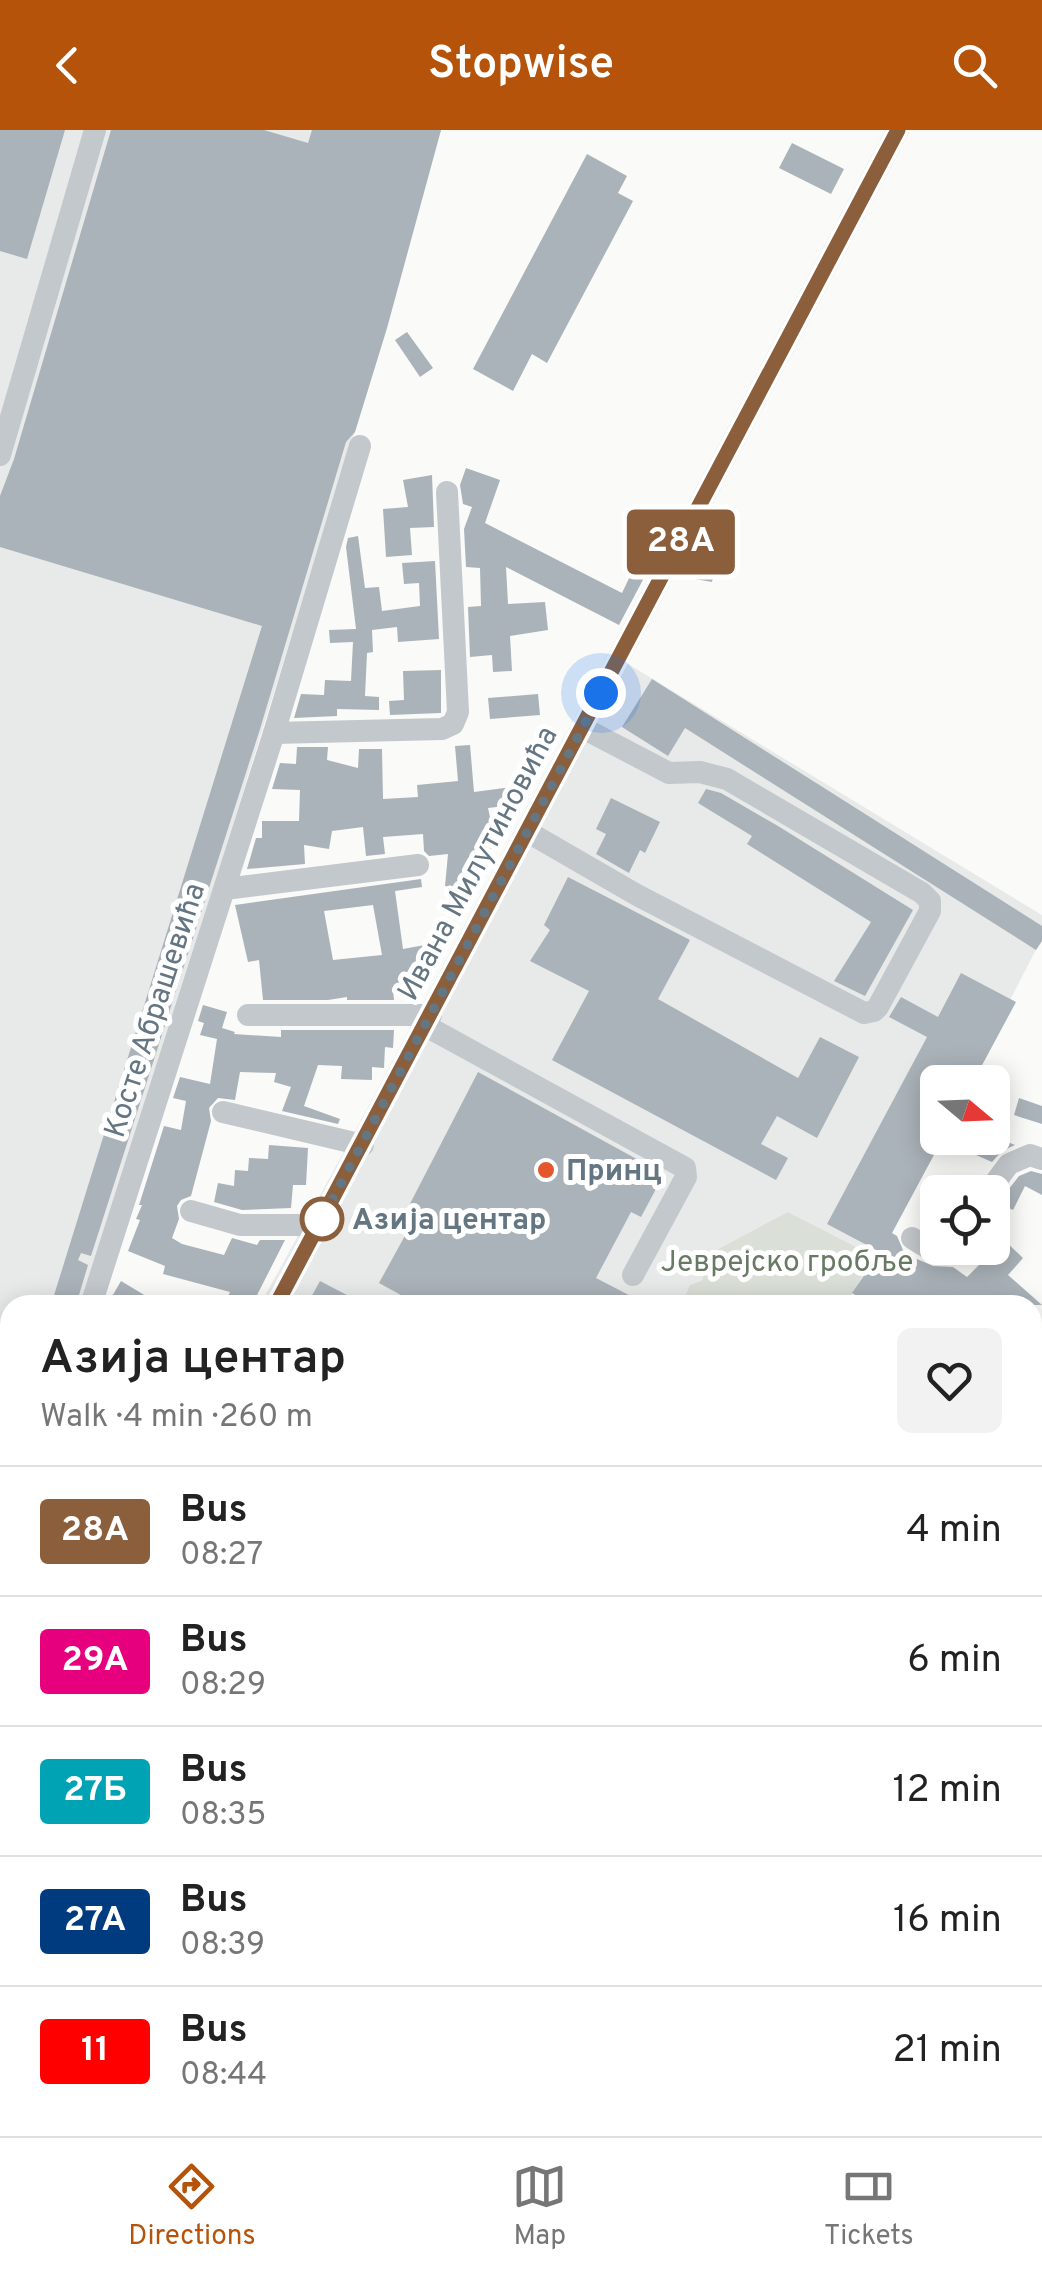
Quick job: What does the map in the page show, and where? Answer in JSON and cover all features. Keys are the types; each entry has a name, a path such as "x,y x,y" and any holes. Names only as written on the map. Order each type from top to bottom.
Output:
{"street":[{"path":"0,455 95,130"},
{"name":"Ивана Милутиновића","path":"281,1295 898,130"},
{"name":"Косте Абрашевића","path":"94,1295 274,733 360,446"},
{"path":"274,733 442,729 453,724 458,712 447,492"},
{"path":"528,832 864,1013 878,1006 930,911 930,901 922,892 728,780 700,772 670,772 583,728"},
{"path":"225,889 418,866"},
{"path":"248,1015 428,1020 684,1168 686,1176 633,1275"},
{"path":"223,1112 363,1145"},
{"path":"1001,1175 1009,1164 1030,1154 1042,1158"},
{"path":"191,1211 240,1225 319,1225"},
{"path":"912,1238 920,1242"}],"shaded area":[{"path":"0,130 441,130 387,328 87,1295 0,1295"},
{"path":"615,656 1042,915 1042,938 977,1065 920,1065 920,1155 930,1155 874,1256 788,1212 690,1285 686,1295 265,1295"}],"green space":[{"name":"Јеврејско гробље","path":"788,1212 874,1256 852,1295 686,1295 690,1285 702,1280 713,1252"}],"building":[{"path":"0,130 65,130 27,259 0,251"},
{"path":"111,130 264,130 308,143 312,130 441,130 355,432 346,442 260,729 91,1256 81,1253 78,1260 88,1265 79,1295 54,1295 262,626 0,547 0,496"},
{"path":"792,143 844,169 831,194 779,168"},
{"path":"587,154 627,176 618,193 633,201 547,363 532,354 513,391 473,369"},
{"path":"407,332 433,368 420,377 395,340"},
{"path":"466,468 500,480 485,523 622,593 633,570 645,576 619,625 506,567 508,604 545,602 548,630 510,636 512,671 493,672 492,655 470,657 468,607 481,606 480,568 466,567 464,529 472,507 463,504 460,485"},
{"path":"432,475 434,527 410,528 412,555 386,557 383,509 408,507 403,480"},
{"path":"358,536 365,588 379,587 382,611 420,606 419,583 404,584 402,563 435,561 439,639 398,642 397,627 372,630 373,652 367,653 365,696 379,697 379,710 337,709 337,716 294,718 301,694 324,695 325,680 351,681 353,642 330,643 329,630 356,629 346,547 348,538"},
{"path":"701,551 718,554 712,582 695,579"},
{"path":"441,670 441,713 390,715 389,701 404,700 403,671"},
{"path":"652,679 1042,926 1042,941 1036,950 685,728 668,756 622,727"},
{"path":"538,694 540,715 490,719 488,698"},
{"path":"470,745 474,792 526,785 527,798 524,804 488,808 497,848 490,849 486,874 477,872 474,890 445,886 448,854 429,856 424,851 423,834 383,837 385,854 366,856 363,827 332,831 329,849 304,845 305,864 247,869 256,838 262,838 262,821 299,821 300,790 272,789 280,763 296,764 297,747 328,747 327,760 358,768 359,749 382,749 383,799 418,797 417,785 458,781 455,746"},
{"path":"706,789 721,793 778,826 913,910 865,996 834,981 871,922 747,844 752,836 698,803"},
{"path":"611,798 660,822 645,853 640,850 629,873 596,854 606,834 596,829"},
{"path":"568,877 690,940 658,999 798,1078 820,1037 859,1057 817,1138 777,1116 761,1144 788,1158 776,1180 552,1060 589,991 530,961 550,930 544,925"},
{"path":"421,879 422,887 395,891 403,949 430,944 432,959 421,961 423,987 393,990 394,1000 263,1000 259,960 248,962 235,905","holes":["373,905 382,955 333,960 324,911"]},
{"path":"961,973 1016,1002 982,1065 920,1065 920,1155 934,1155 892,1233 903,1250 920,1260 920,1265 953,1267 967,1277 979,1265 1010,1265 1010,1246 1023,1258 1008,1275 1031,1295 852,1293 880,1252 827,1224 927,1037 889,1017 901,997 938,1017"},
{"path":"203,1005 227,1012 222,1028 234,1034 281,1037 281,1030 394,1030 393,1048 385,1047 384,1068 372,1067 372,1080 341,1079 342,1066 318,1065 304,1106 340,1119 338,1124 282,1111 291,1087 274,1082 276,1073 240,1072 235,1100 218,1098 209,1108 211,1121 191,1196 177,1206 179,1219 172,1238 224,1255 232,1238 257,1245 260,1240 285,1240 257,1295 228,1295 230,1292 163,1274 165,1266 128,1251 164,1126 181,1130 186,1101 173,1098 180,1077 210,1084 217,1039 200,1035 204,1023 198,1021"},
{"name":"Принц","path":"478,1072 664,1174 641,1217 631,1212 596,1278 629,1295 401,1295 379,1283 407,1232 398,1227"},
{"path":"1019,1098 1042,1106 1042,1124 1014,1115"},
{"path":"269,1145 308,1148 306,1185 293,1185 291,1208 242,1210 214,1202 218,1183 234,1186 235,1170 248,1171 249,1158 268,1159"},
{"path":"976,1155 998,1155 992,1162"},
{"path":"1031,1171 1042,1174 1042,1195 1025,1186 1013,1210 1010,1188 1019,1176"},
{"path":"121,1281 144,1295 113,1295"},
{"path":"320,1281 347,1295 312,1295"}],"bus line":[{"name":"28А","path":"281,1295 898,130"}],"place":[{"name":"Принц","path":"546,1170"},
{"name":"Азија центар","path":"322,1219"}],"route":[{"path":"322,1219 319,1225 601,693"}]}
